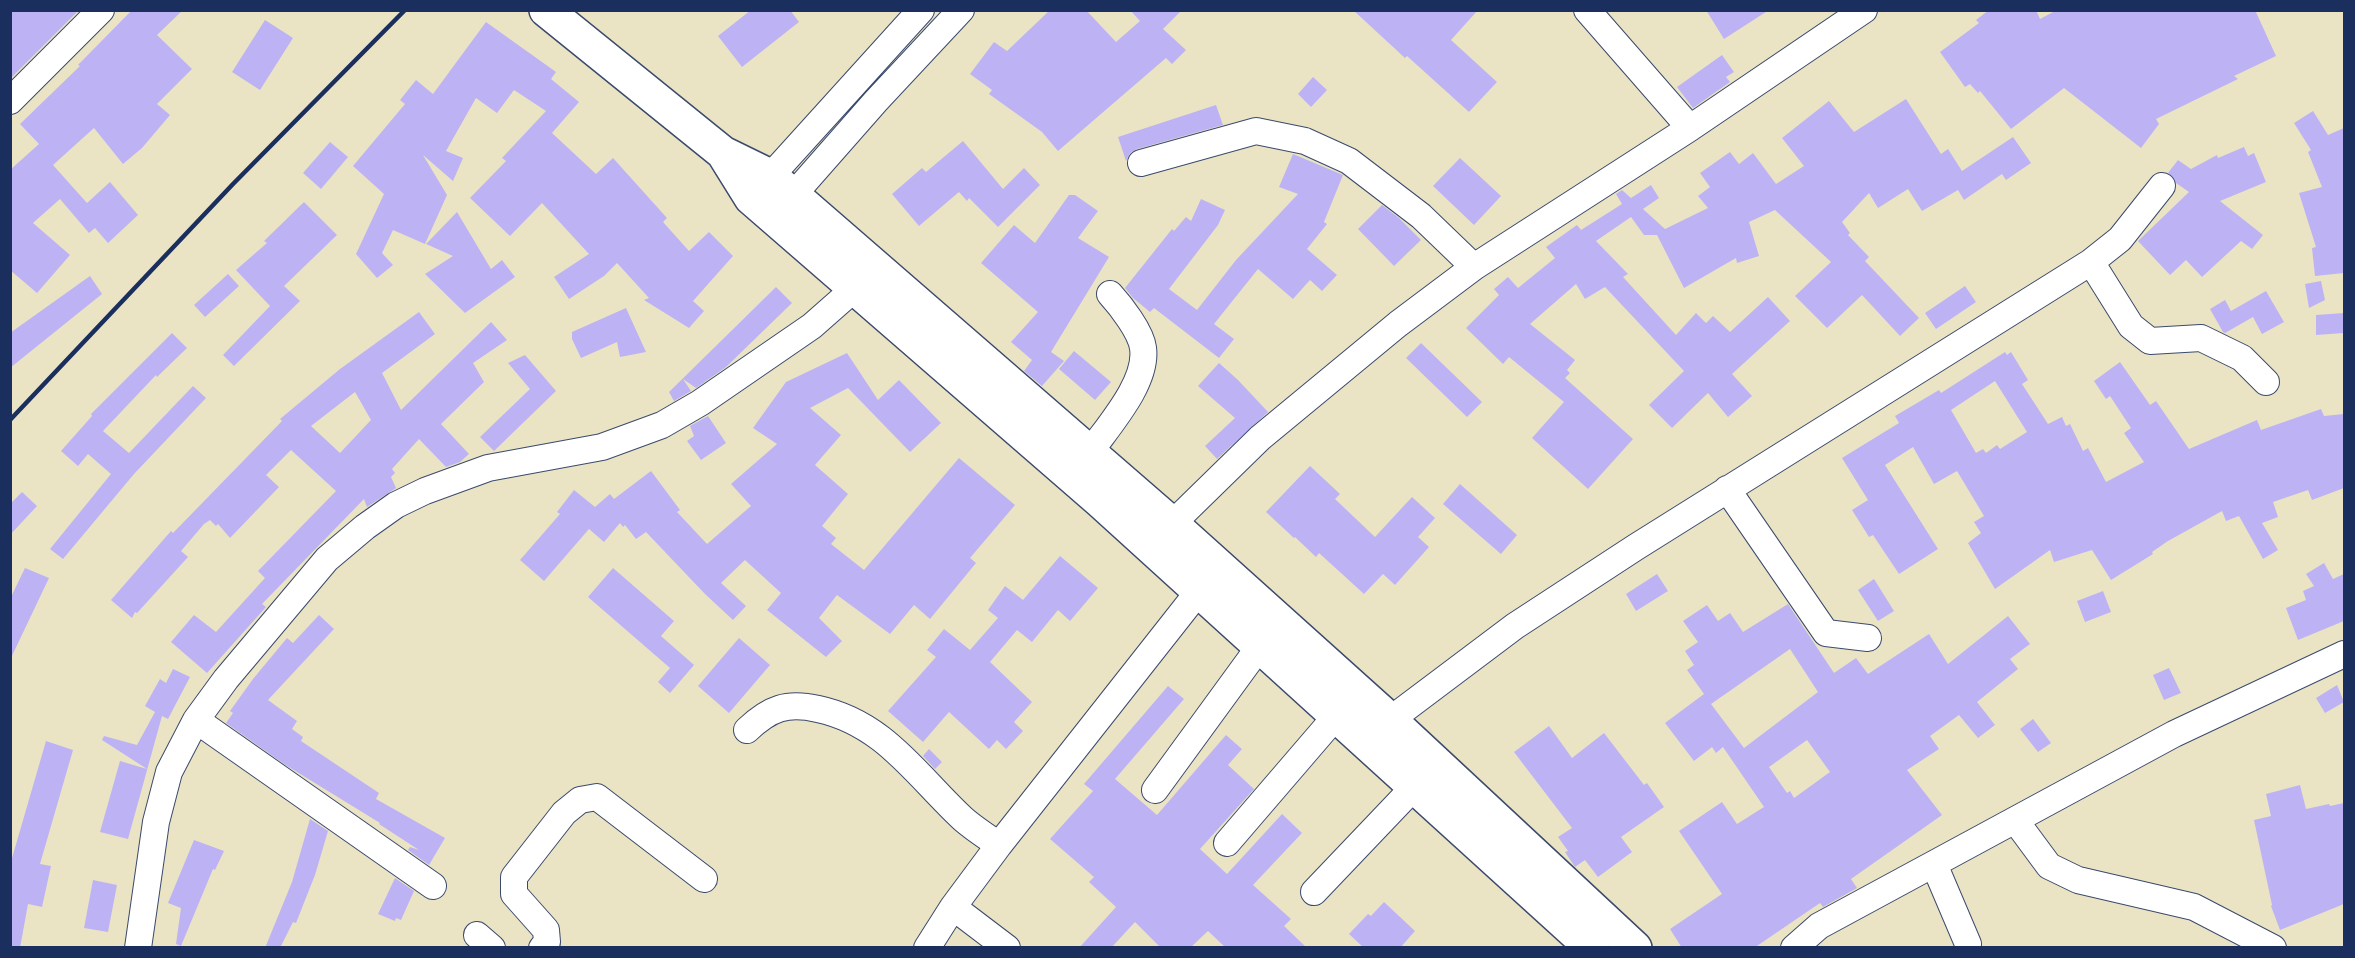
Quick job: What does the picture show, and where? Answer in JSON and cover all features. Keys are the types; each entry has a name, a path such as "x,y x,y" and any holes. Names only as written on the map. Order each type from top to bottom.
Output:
{"main road":[{"path":"546,10 723,153 1056,443 1216,591 1390,720 1635,948"},
{"path":"772,197 854,289 1056,443 1090,453 1172,524 1216,591 1260,646 1592,948"}],"street":[{"path":"10,101 101,10"},
{"path":"772,197 921,10"},
{"path":"772,197 876,101 962,10"},
{"path":"1587,10 1690,128"},
{"path":"1172,524 1260,438 1398,324 1474,267 1690,128 1864,10"},
{"path":"1140,163 1256,131 1305,141 1349,161 1421,216 1474,267"},
{"path":"1390,720 1515,626 1727,489 2091,262 2120,240 2162,186"},
{"path":"2091,262 2131,326 2151,340 2201,338 2242,358 2266,382"},
{"path":"138,948 156,822 169,772 196,720 226,679 327,559 396,505 425,490 488,468 602,447 662,425 700,403 812,326 854,289"},
{"path":"1090,453 1140,378 1143,347 1126,312 1110,294"},
{"path":"1727,489 1826,633 1868,638"},
{"path":"927,948 953,907 999,845 1216,591"},
{"path":"1155,790 1260,646"},
{"path":"1794,948 1819,926 2174,734 2344,654"},
{"path":"747,730 775,710 796,705 824,710 853,721 875,732 905,759 963,819 999,845"},
{"path":"1227,843 1337,715"},
{"path":"196,720 433,886"},
{"path":"1314,892 1415,786"},
{"path":"542,948 547,942 546,930 514,894 514,877 564,813 580,800 597,797 704,879"},
{"path":"2015,819 2049,866 2078,880 2194,907 2273,948"},
{"path":"1934,864 1969,946"},
{"path":"953,907 1007,948"}],"building":[{"path":"10,10 79,10 10,79"},
{"path":"132,10 183,10 157,35 192,69 157,104 170,115 142,148 123,164 94,128 53,165 87,203 110,182 138,215 108,243 95,228 89,233 60,199 33,223 70,255 37,293 10,270 10,170 39,144 20,124 80,66 78,65"},
{"path":"751,10 790,10 799,22 742,67 718,36"},
{"path":"1050,10 1086,10 1116,42 1140,21 1130,10 1182,10 1163,29 1186,50 1172,64 1166,58 1058,151 1042,132 989,94 992,90 970,74 994,42 1007,51"},
{"path":"1353,10 1478,10 1451,40 1497,82 1469,112"},
{"path":"1706,10 1769,10 1724,39"},
{"path":"1989,10 2036,10 2040,19 2057,10 2255,10 2276,56 2234,76 2238,79 2156,119 2159,124 2141,148 2064,88 2011,129 1980,91 1978,93 1970,84 1965,87 1940,52 1979,23 1976,20"},
{"path":"265,20 293,38 260,90 232,72"},
{"path":"486,22 556,72 551,79 579,102 552,133 596,174 613,158 667,218 663,222 689,251 709,232 733,256 693,301 704,311 689,328 644,300 649,298 617,263 604,276 569,299 554,277 589,254 542,203 510,236 470,198 506,161 502,158 546,111 514,90 497,113 476,98 446,151 463,158 453,181 423,155 447,195 425,244 393,230 382,253 393,265 377,278 356,254 384,194 353,166 405,104 400,100 416,80 433,94"},
{"path":"1722,55 1734,72 1726,77 1730,82 1693,108 1677,87"},
{"path":"1313,77 1327,90 1311,107 1298,94"},
{"path":"1906,99 1941,154 1948,149 1962,171 2013,137 2031,163 2006,180 2002,174 1964,200 1958,190 1922,211 1908,189 1878,208 1869,193 1842,222 1850,233 1848,235 1869,257 1865,261 1919,318 1900,336 1862,295 1827,328 1795,296 1831,262 1775,210 1749,222 1759,256 1737,263 1736,258 1684,288 1657,235 1644,235 1631,217 1596,241 1628,274 1623,277 1676,335 1696,313 1706,323 1713,316 1730,332 1768,297 1790,321 1732,374 1752,396 1728,417 1708,393 1672,428 1649,405 1684,371 1605,287 1585,299 1576,284 1530,324 1575,360 1567,370 1570,373 1565,378 1633,439 1588,489 1532,438 1564,402 1509,357 1503,364 1466,328 1499,295 1494,289 1508,277 1518,288 1555,258 1546,247 1577,225 1581,230 1622,204 1616,194 1622,190 1631,198 1651,185 1659,198 1643,209 1665,229 1708,208 1698,196 1710,187 1700,173 1730,152 1739,164 1753,153 1776,184 1804,166 1782,138 1829,101 1854,132"},
{"path":"1216,105 1223,125 1137,149 1130,153 1126,161 1118,137"},
{"path":"2313,111 2328,135 2344,128 2344,273 2315,276 2312,248 2316,247 2299,193 2322,187 2308,152 2311,150 2294,123"},
{"path":"963,141 1003,189 1024,168 1040,185 998,227 969,198 967,201 959,192 919,226 892,194 922,168 926,172"},
{"path":"330,142 348,157 321,189 303,173"},
{"path":"2244,147 2248,156 2254,153 2266,182 2220,201 2263,235 2252,249 2241,241 2202,277 2186,260 2170,275 2138,241 2189,192 2176,183 2168,173 2178,160 2191,169 2217,155 2218,158"},
{"path":"1293,154 1343,175 1324,222 1327,224 1307,249 1337,275 1322,291 1310,280 1293,299 1258,269 1214,324 1234,339 1219,358 1154,308 1150,312 1125,288 1172,229 1174,231 1186,217 1191,221 1201,199 1225,210 1218,225 1169,289 1197,310 1236,260 1298,194 1279,187"},
{"path":"1460,158 1501,196 1474,225 1433,186"},
{"path":"1069,195 1075,195 1098,211 1078,238 1109,257 1051,352 1064,361 1042,386 1024,371 1032,360 1011,342 1038,312 981,263 1014,225 1035,243"},
{"path":"304,202 337,235 284,286 300,301 234,366 223,355 270,306 236,270 267,243 264,241"},
{"path":"1382,205 1421,240 1394,266 1358,229"},
{"path":"457,212 491,269 502,260 515,277 465,313 425,274 453,256 426,244"},
{"path":"228,274 239,286 205,317 194,305"},
{"path":"90,276 102,294 10,368 10,333"},
{"path":"2321,281 2325,300 2309,308 2305,284"},
{"path":"1965,286 1976,302 1936,329 1925,313"},
{"path":"776,287 792,303 726,367 696,388 683,379 691,391 674,401 669,392"},
{"path":"2266,291 2284,322 2262,334 2253,317 2223,332 2210,309 2225,300 2231,311"},
{"path":"626,308 646,352 620,357 617,342 581,358 572,339 572,332"},
{"path":"419,312 435,334 382,373 401,410 491,322 507,340 473,363 484,382 441,424 469,454 460,462 446,467 419,439 392,469 395,473 391,477 396,488 367,507 364,499 262,604 266,607 207,673 171,642 194,615 216,632 265,578 258,571 336,491 291,450 266,475 279,487 230,538 218,524 216,526 210,520 204,524 181,551 188,557 137,613 135,612 132,618 111,600 171,531 173,533 282,421 280,419 340,369","holes":["355,392 371,420 340,453 311,426"]},
{"path":"2344,313 2344,333 2316,335 2316,315"},
{"path":"172,333 187,348 157,377 156,375 103,431 129,453 193,386 206,398 134,474 63,559 50,549 111,474 88,454 78,466 61,451 92,416 91,414"},
{"path":"1421,343 1482,402 1467,417 1406,358"},
{"path":"1074,351 1111,382 1095,400 1059,369"},
{"path":"2005,352 2007,355 2011,352 2028,380 2022,384 2048,424 2062,417 2066,426 2070,424 2083,451 2088,448 2106,482 2144,462 2124,433 2131,428 2110,396 2106,399 2094,381 2120,362 2150,405 2156,401 2189,449 2257,420 2261,430 2321,409 2324,416 2344,414 2344,488 2312,500 2308,490 2273,502 2278,517 2262,523 2278,550 2263,559 2239,516 2226,521 2222,511 2168,541 2152,552 2153,554 2111,580 2092,550 2054,562 2050,550 1995,589 1968,543 1981,533 1974,522 1984,516 1957,471 1934,484 1913,447 1885,465 1938,549 1899,574 1873,535 1869,537 1852,510 1868,500 1842,458 1899,423 1895,416 1939,390 1941,393","holes":["1995,381 2027,432 2000,449 1997,445 1986,453 1983,449 1976,453 1951,410"]},
{"path":"847,353 878,400 899,380 941,423 910,452 848,388 810,408 841,435 815,465 848,494 822,526 836,538 831,544 864,570 959,458 1015,505 970,558 976,563 930,619 914,605 890,634 837,595 819,618 842,641 826,657 767,610 781,593 745,560 721,583 746,606 733,620 646,532 636,539 625,525 623,527 620,523 604,542 589,529 544,581 520,560 560,514 557,512 574,490 595,507 610,494 614,499 651,471 680,510 677,512 707,544 751,506 731,484 777,444 753,428 786,382"},
{"path":"525,355 556,391 494,451 480,437 530,389 508,363"},
{"path":"1219,363 1268,412 1217,459 1205,446 1235,418 1198,386"},
{"path":"708,416 726,443 701,460 687,441 694,436 690,426"},
{"path":"1310,466 1340,494 1335,499 1375,537 1412,497 1435,518 1418,537 1429,547 1395,585 1383,574 1364,594 1319,553 1316,557 1266,512"},
{"path":"1460,484 1517,535 1501,554 1443,504"},
{"path":"22,492 37,506 10,535 10,504"},
{"path":"1060,556 1098,588 1070,621 1058,610 1032,642 1017,630 990,662 1032,702 1014,722 1023,731 1006,749 997,740 989,749 949,712 923,742 888,711 936,657 927,650 944,629 970,650 998,618 988,610 1005,586 1023,600"},
{"path":"2324,563 2333,579 2344,574 2344,621 2298,640 2286,608 2306,600 2303,591 2314,586 2306,574"},
{"path":"25,568 49,578 10,660 10,599"},
{"path":"613,568 674,621 661,636 694,665 670,693 658,682 670,668 588,597"},
{"path":"1657,574 1668,591 1636,611 1626,594"},
{"path":"1874,579 1894,611 1878,621 1858,590"},
{"path":"2103,591 2111,612 2085,622 2077,601"},
{"path":"1788,604 1834,673 1856,658 1868,674 1929,634 1948,664 2008,616 2030,644 2010,659 2018,669 1977,702 1995,725 1978,738 1959,715 1930,736 1939,749 1907,770 1942,815 1851,879 1857,888 1823,907 1820,903 1754,948 1682,948 1670,929 1722,894 1679,831 1722,802 1737,824 1764,807 1723,747 1716,753 1712,747 1694,761 1665,723 1704,694 1687,670 1694,665 1685,651 1698,642 1683,621 1707,605 1718,621 1730,613 1743,632","holes":["1790,649 1818,692 1744,748 1711,704","1807,740 1830,772 1794,798 1790,791 1787,793 1769,767"]},
{"path":"319,615 334,629 268,700 297,721 292,729 303,737 301,741 379,793 376,799 445,838 429,865 408,850 410,847 419,850 380,823 284,764 226,723 233,713 230,711 287,638 293,643"},
{"path":"739,638 770,665 729,713 698,686"},
{"path":"2169,668 2181,693 2164,700 2153,675"},
{"path":"173,669 190,677 168,719 162,716 128,839 100,832 120,761 147,769 102,740 104,736 137,745 155,712 145,706 160,679 166,683"},
{"path":"2337,685 2344,702 2325,713 2316,698"},
{"path":"1168,686 1184,699 1115,779 1157,815 1226,735 1242,749 1228,765 1254,789 1200,849 1227,874 1282,814 1302,833 1253,885 1291,919 1284,926 1307,948 1226,948 1208,931 1190,948 1161,948 1135,922 1111,948 1079,948 1116,907 1089,882 1094,877 1050,839 1093,791 1084,784"},
{"path":"2033,719 2051,743 2038,752 2020,729"},
{"path":"1549,726 1572,758 1604,733 1644,785 1647,783 1664,807 1621,837 1632,852 1598,877 1585,860 1575,867 1558,837 1572,828 1514,752"},
{"path":"46,741 73,750 40,864 51,866 42,907 28,904 20,948 10,948 10,865"},
{"path":"929,749 942,762 935,769 923,756"},
{"path":"2300,785 2306,809 2344,803 2344,904 2280,930 2271,906 2254,820 2271,816 2266,794"},
{"path":"310,819 328,831 315,875 296,923 293,922 280,948 265,948 292,882"},
{"path":"194,840 224,851 215,870 213,869 181,946 176,944 181,908 168,903"},
{"path":"395,878 414,891 401,920 396,918 395,921 378,914"},
{"path":"93,880 117,885 108,932 84,928"},
{"path":"1384,902 1415,931 1400,948 1364,948 1349,934 1368,914 1371,916"}],"railway":[{"path":"10,420 233,184 405,10"}]}
